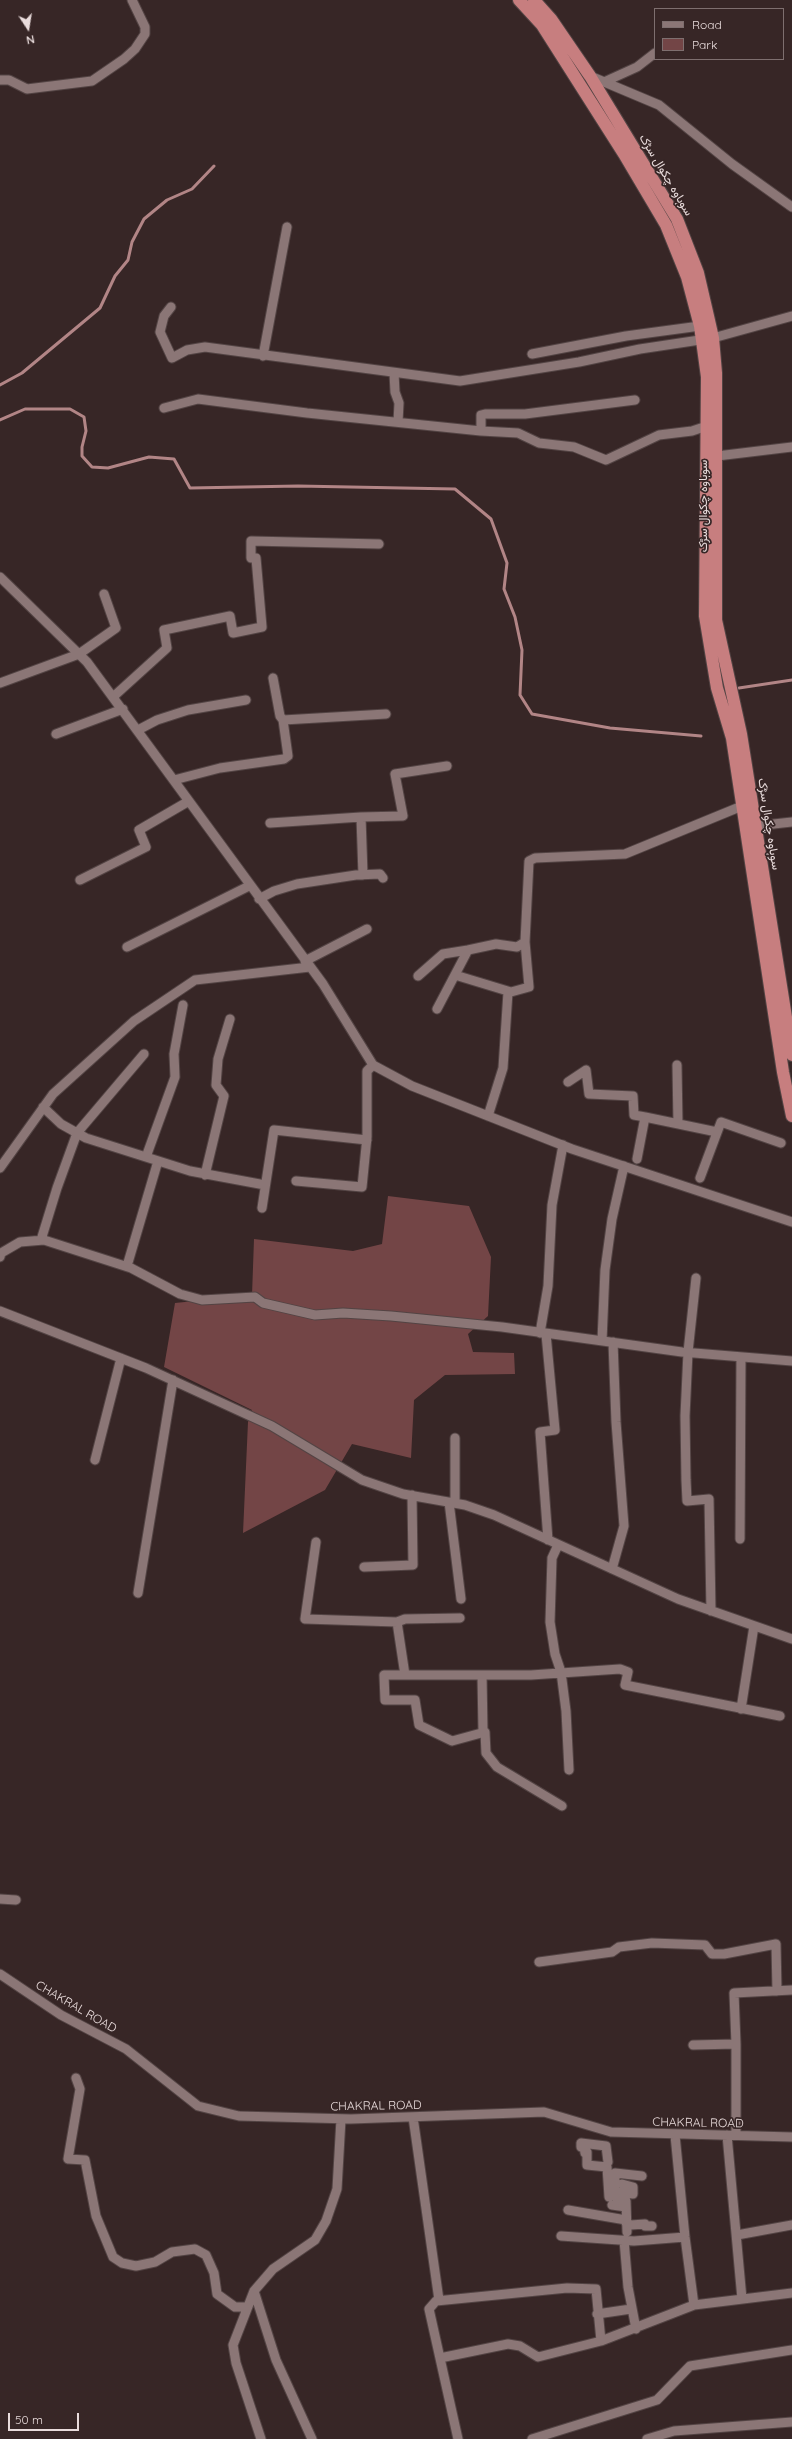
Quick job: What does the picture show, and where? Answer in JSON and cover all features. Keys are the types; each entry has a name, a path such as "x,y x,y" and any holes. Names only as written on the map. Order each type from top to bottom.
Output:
{"highway":[{"path":"519,0 542,25 624,154 666,225 687,277 700,326 708,339 705,616 716,681 732,738 783,1072 792,1116"},
{"name":"سوہاوہ چکوال سڑک","path":"534,0 551,19 590,76 677,219 698,273 708,339 717,456 716,620 741,734 792,1054"}],"street":[{"path":"0,80 9,80 27,89 92,81 124,59 135,49 145,34 145,27 132,0"},
{"path":"604,82 637,67 654,54"},
{"path":"590,76 659,105 732,164 792,207"},
{"path":"262,356 287,227"},
{"path":"171,307 164,316 160,332 172,358 187,350 206,347 262,356 460,381 579,362 640,349 708,339 792,316"},
{"path":"532,354 626,336 700,326"},
{"path":"394,373 395,392 399,403 398,422"},
{"path":"164,408 198,399 307,414 481,431 518,433 539,443 574,447 606,460 659,435 692,431 706,426"},
{"path":"481,431 482,415 485,414 525,414 635,400"},
{"path":"717,456 792,447"},
{"path":"113,696 167,648 164,630 230,616 233,633 262,627 256,558 251,558 250,541 379,544"},
{"path":"0,576 79,654 123,709 249,886 323,984 373,1065 412,1086 563,1146 792,1222"},
{"path":"0,683 79,654 116,628 104,594"},
{"path":"174,780 220,768 284,760 288,756 283,720 280,716 273,678"},
{"path":"138,730 157,720 188,710 246,700"},
{"path":"56,734 123,709"},
{"path":"283,720 386,714"},
{"path":"270,823 361,817 403,816 395,774 447,766"},
{"path":"80,880 146,847 138,830 189,801"},
{"path":"455,975 508,992 530,987 525,942 529,861 535,858 625,854 742,806"},
{"path":"361,817 363,875"},
{"path":"755,826 792,822"},
{"path":"259,899 274,891 297,884 363,875 380,874 383,878"},
{"path":"127,947 249,886"},
{"path":"0,1168 53,1094 134,1021 195,980 307,964 367,929"},
{"path":"418,976 443,954 496,944 517,947 525,942"},
{"path":"437,1009 468,950"},
{"path":"488,1116 504,1068 508,992"},
{"path":"146,1157 175,1077 174,1054 183,1005"},
{"path":"205,1175 214,1130 224,1096 216,1085 218,1059 230,1018"},
{"path":"41,1240 57,1188 77,1133 144,1054"},
{"path":"296,1181 362,1187 367,1140 367,1071 373,1065"},
{"path":"677,1065 678,1124"},
{"path":"568,1082 586,1070 589,1094 633,1096 634,1115 717,1132"},
{"path":"43,1107 61,1124 86,1138 205,1175 265,1186"},
{"path":"637,1159 645,1117"},
{"path":"700,1178 721,1122 781,1143"},
{"path":"262,1208 274,1130 367,1140"},
{"path":"548,1540 540,1432 555,1430 543,1334 548,1286 552,1205 563,1146"},
{"path":"127,1266 158,1161"},
{"path":"602,1341 605,1270 612,1219 624,1166"},
{"path":"0,1257 1,1253 20,1242 41,1240 127,1266 180,1294 202,1300 255,1297 264,1303 315,1315 343,1313 391,1316 688,1352 792,1361"},
{"path":"696,1278 688,1352 685,1416 687,1501 709,1499 711,1611"},
{"path":"0,1311 121,1358 173,1380 272,1426 362,1480 412,1495 452,1503 494,1515 678,1599 792,1639"},
{"path":"612,1569 624,1526 616,1422 613,1342"},
{"path":"740,1356 740,1539"},
{"path":"95,1460 121,1358"},
{"path":"138,1593 173,1380"},
{"path":"455,1438 452,1503 461,1599"},
{"path":"364,1567 413,1565 412,1495"},
{"path":"316,1542 305,1619 397,1622 405,1619 460,1618"},
{"path":"558,1545 552,1558 550,1622 561,1672 566,1711 568,1770"},
{"path":"397,1622 405,1675"},
{"path":"741,1708 754,1626"},
{"path":"483,1732 452,1742 419,1725 415,1700 385,1700 384,1675 530,1675 620,1669 628,1672 625,1685 780,1716"},
{"path":"482,1675 483,1732 486,1753 497,1767 562,1806"},
{"path":"0,1899 16,1900"},
{"path":"539,1962 612,1952 619,1947 652,1943 705,1945 712,1954 724,1954 776,1944 777,1991"},
{"name":"CHAKRAL ROAD","path":"0,1974 60,2015 126,2049 198,2106 239,2116 341,2119 544,2112 611,2132 675,2135 792,2137"},
{"path":"742,2299 732,2135 736,2044 734,1993 792,1990"},
{"path":"693,2045 736,2044"},
{"path":"76,2078 80,2090 68,2159 85,2160 96,2216 113,2257 122,2263 136,2266 156,2262 172,2252 195,2249 206,2255 214,2273 217,2294 235,2307 247,2307"},
{"path":"413,2117 439,2300"},
{"path":"261,2439 236,2363 233,2345 254,2291 273,2269 315,2240 326,2221 337,2189 341,2119"},
{"path":"611,2132 612,2200"},
{"path":"675,2135 685,2237 694,2305"},
{"path":"608,2162 606,2146 581,2143 580,2147 584,2147 585,2153 587,2152 588,2165 607,2167 609,2197 612,2200"},
{"path":"622,2184 633,2186 633,2194 616,2192 615,2173 642,2176"},
{"path":"612,2200 626,2201 626,2229 631,2309 636,2329"},
{"path":"568,2210 626,2229 685,2237"},
{"path":"561,2236 626,2229 631,2225 645,2224 646,2226 652,2226"},
{"path":"737,2235 792,2225"},
{"path":"458,2439 429,2309 432,2304 439,2300 568,2288 596,2289 597,2314 601,2341"},
{"path":"254,2291 276,2360 312,2439"},
{"path":"440,2358 508,2344 520,2346 538,2357 601,2341 636,2329 694,2305 792,2293"},
{"path":"597,2314 631,2309"},
{"path":"532,2439 657,2400 690,2366 792,2350"},
{"path":"647,2439 674,2431 792,2422"}],"green space":[{"path":"388,1196 469,1206 491,1257 488,1316 468,1334 473,1352 514,1353 515,1374 445,1375 414,1400 411,1458 352,1444 325,1490 243,1533 248,1422 252,1410 164,1367 175,1303 252,1295 254,1239 353,1251 382,1244"}],"waterway":[{"path":"0,385 22,373 100,308 115,276 128,260 132,242 144,219 167,200 192,189 214,166"},
{"path":"0,420 25,409 70,409 84,417 86,431 82,447 82,456 92,467 108,468 149,457 174,459 190,488 298,486 455,489 491,519 507,563 504,589 515,617 522,650 520,695 532,714 610,728 701,736"},
{"path":"739,688 792,680"}]}
